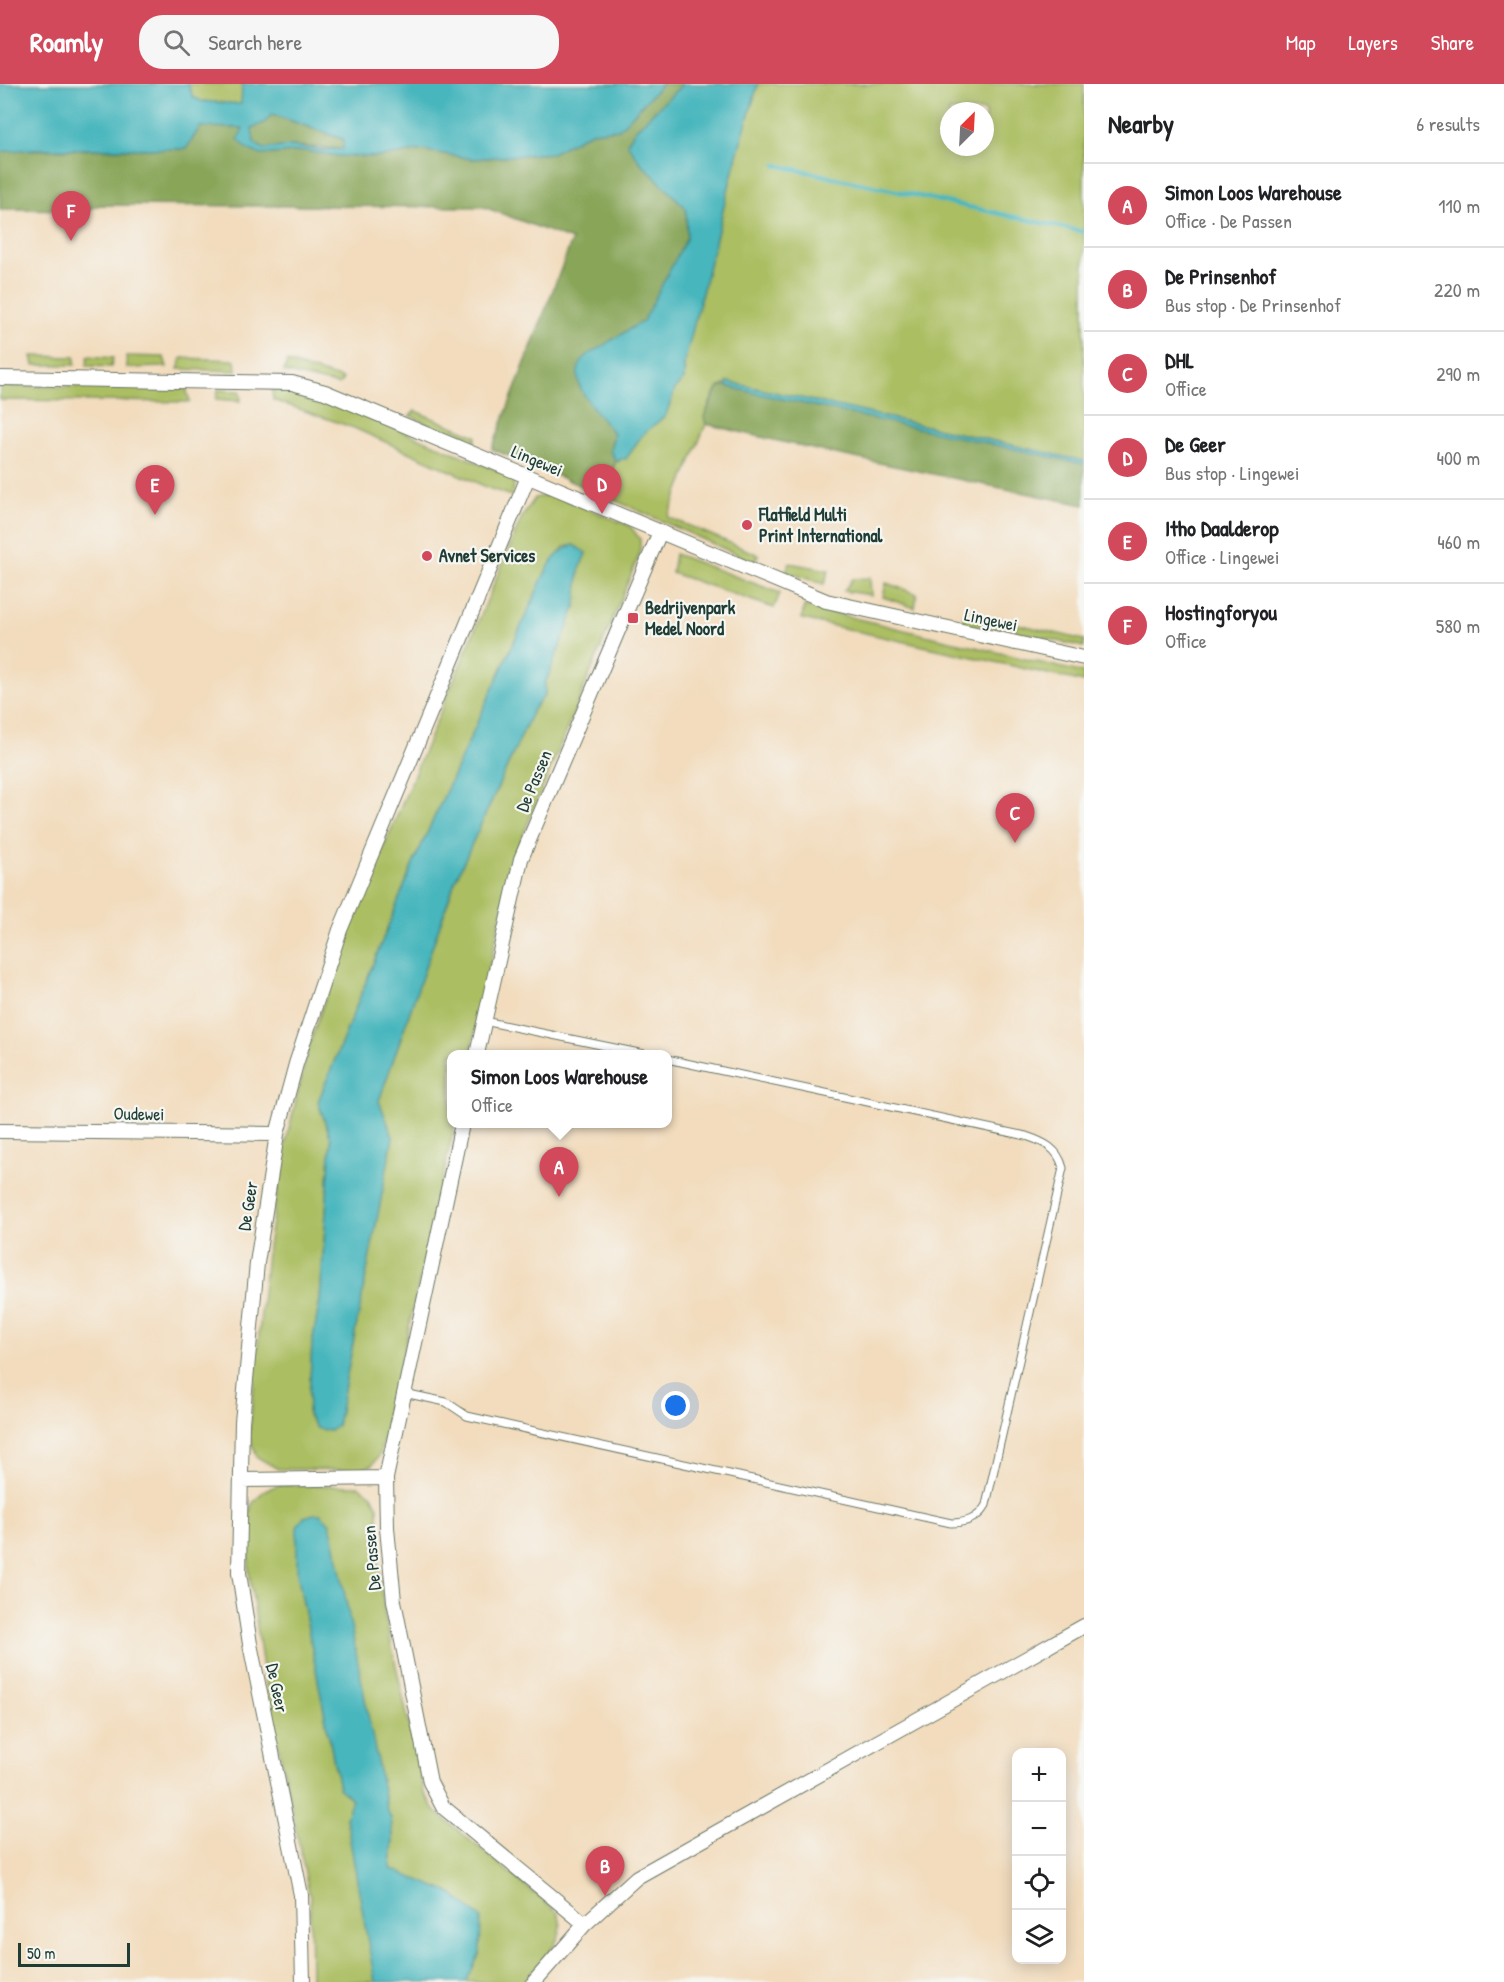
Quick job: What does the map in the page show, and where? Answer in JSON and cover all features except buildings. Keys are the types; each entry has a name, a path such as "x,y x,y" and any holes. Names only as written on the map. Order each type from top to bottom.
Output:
{"street":[{"name":"Lingewei","path":"0,378 292,383 325,392 826,602 1084,658"},
{"name":"De Geer","path":"303,1982 301,1895 250,1644 239,1573 242,1422 257,1263 277,1134 296,1064 340,930 528,477"},
{"name":"De Passen","path":"478,1050 521,859 660,532"},
{"name":"De Passen","path":"461,1128 386,1478 387,1528 394,1601 430,1782 443,1807 585,1924"},
{"name":"Oudewei","path":"0,1131 277,1134"},
{"path":"241,1480 386,1478"},
{"path":"534,1982 585,1924 637,1877 1084,1626"}],"lane":[{"path":"484,1020 625,1050"},
{"path":"403,1393 446,1402 467,1416 951,1523 970,1520 983,1511 1063,1168 1057,1152 1040,1141 1026,1136 672,1060"}],"green space":[{"path":"188,84 242,84 242,104 201,101 193,97"},
{"path":"662,84 683,84 635,130 639,161 686,208 687,237 643,321 608,342 579,386 614,434 610,449 616,461 601,494 492,449 572,240 484,207 100,205 87,210 0,209 0,152 9,150 186,149 200,127 243,128 261,155 304,151 339,156 380,157 422,150 472,159 552,153 591,132 619,129"},
{"path":"758,84 1084,84 1084,461 728,382 714,393 704,417 706,424 668,517 759,555 754,562 601,494 616,461 629,455 642,435 666,415 675,389 685,374 684,364 737,155"},
{"path":"272,114 344,140 343,149 291,146 264,149 254,143 252,128"},
{"path":"32,356 75,357 75,365 34,365"},
{"path":"88,356 113,358 111,367 87,366"},
{"path":"126,356 164,357 167,367 127,368"},
{"path":"182,358 235,360 236,371 178,369"},
{"path":"287,362 343,379 339,385 284,372"},
{"path":"0,386 186,388 190,402 0,400"},
{"path":"726,386 1084,464 1084,505 821,451 706,424 704,417 719,387"},
{"path":"218,390 240,391 241,401 216,399"},
{"path":"272,390 309,392 515,478 512,496 491,489 354,428 273,400"},
{"path":"415,411 476,436 474,444 410,416"},
{"path":"552,494 630,526 640,539 640,553 514,857 471,1050 447,1050 447,1128 454,1128 380,1455 372,1465 362,1470 278,1469 257,1457 249,1437 267,1252 285,1146 310,1042 353,921 522,517 535,498","holes":["574,545 586,553 579,571 576,605 545,684 545,695 534,708 455,881 379,1101 393,1137 337,1425 330,1431 316,1428 308,1415 312,1344 320,1300 331,1139 318,1102 413,864 546,571 564,547"]},
{"path":"675,554 780,593 774,608 672,573"},
{"path":"789,563 829,570 824,584 786,572"},
{"path":"870,578 871,595 844,591 852,579"},
{"path":"886,583 917,594 915,608 883,597"},
{"path":"804,606 1084,673 1084,682 802,619"},
{"path":"963,616 1002,619 1002,628 963,624"},
{"path":"1018,624 1084,640 1084,647 1014,631"},
{"path":"279,1485 359,1486 372,1495 378,1507 378,1559 385,1616 424,1792 436,1812 557,1912 560,1931 557,1940 523,1982 466,1982 480,1953 453,1894 391,1870 393,1836 391,1819 386,1807 330,1524 297,1572 339,1788 352,1799 346,1818 376,1978 375,1982 311,1982 310,1897 264,1675 249,1572 249,1515 252,1504 265,1490"}],"water":[{"path":"0,84 188,84 193,97 201,101 241,104 242,84 662,84 619,129 591,132 552,153 472,159 422,150 380,157 339,156 304,151 261,155 247,149 238,139 243,128 200,127 186,149 35,149 0,152","holes":["272,114 343,139 343,149 321,150 291,146 264,149 254,143 252,128 264,123"]},
{"path":"683,84 758,84 737,155 684,364 684,379 675,389 666,415 642,435 626,459 620,459 619,462 613,459 614,456 610,452 614,434 584,395 578,374 581,363 589,354 643,321 687,237 686,208 639,161 627,143 635,130"},
{"path":"728,382 1084,461 1084,464 758,394 726,386"},
{"path":"574,545 586,553 579,571 576,605 545,684 545,695 534,708 455,881 379,1101 393,1137 337,1426 330,1431 316,1428 308,1415 312,1344 320,1300 331,1139 318,1102 413,864 543,576 559,553"},
{"path":"321,1514 330,1524 338,1559 386,1807 391,1819 393,1836 391,1869 453,1894 481,1918 480,1953 466,1982 375,1982 346,1818 352,1799 339,1788 297,1572 297,1527 304,1517"}],"waterway":[{"path":"776,165 1084,232"}],"place":[{"name":"Hostingforyou","path":"71,241"},
{"name":"De Geer","path":"602,514"},
{"name":"Itho Daalderop","path":"155,515"},
{"name":"Flatfield Multi Print International","path":"747,525"},
{"name":"Avnet Services","path":"427,556"},
{"name":"Bedrijvenpark Medel Noord","path":"633,618"},
{"name":"DHL","path":"1015,843"},
{"name":"Simon Loos Warehouse","path":"559,1197"},
{"name":"De Prinsenhof","path":"605,1896"}]}
